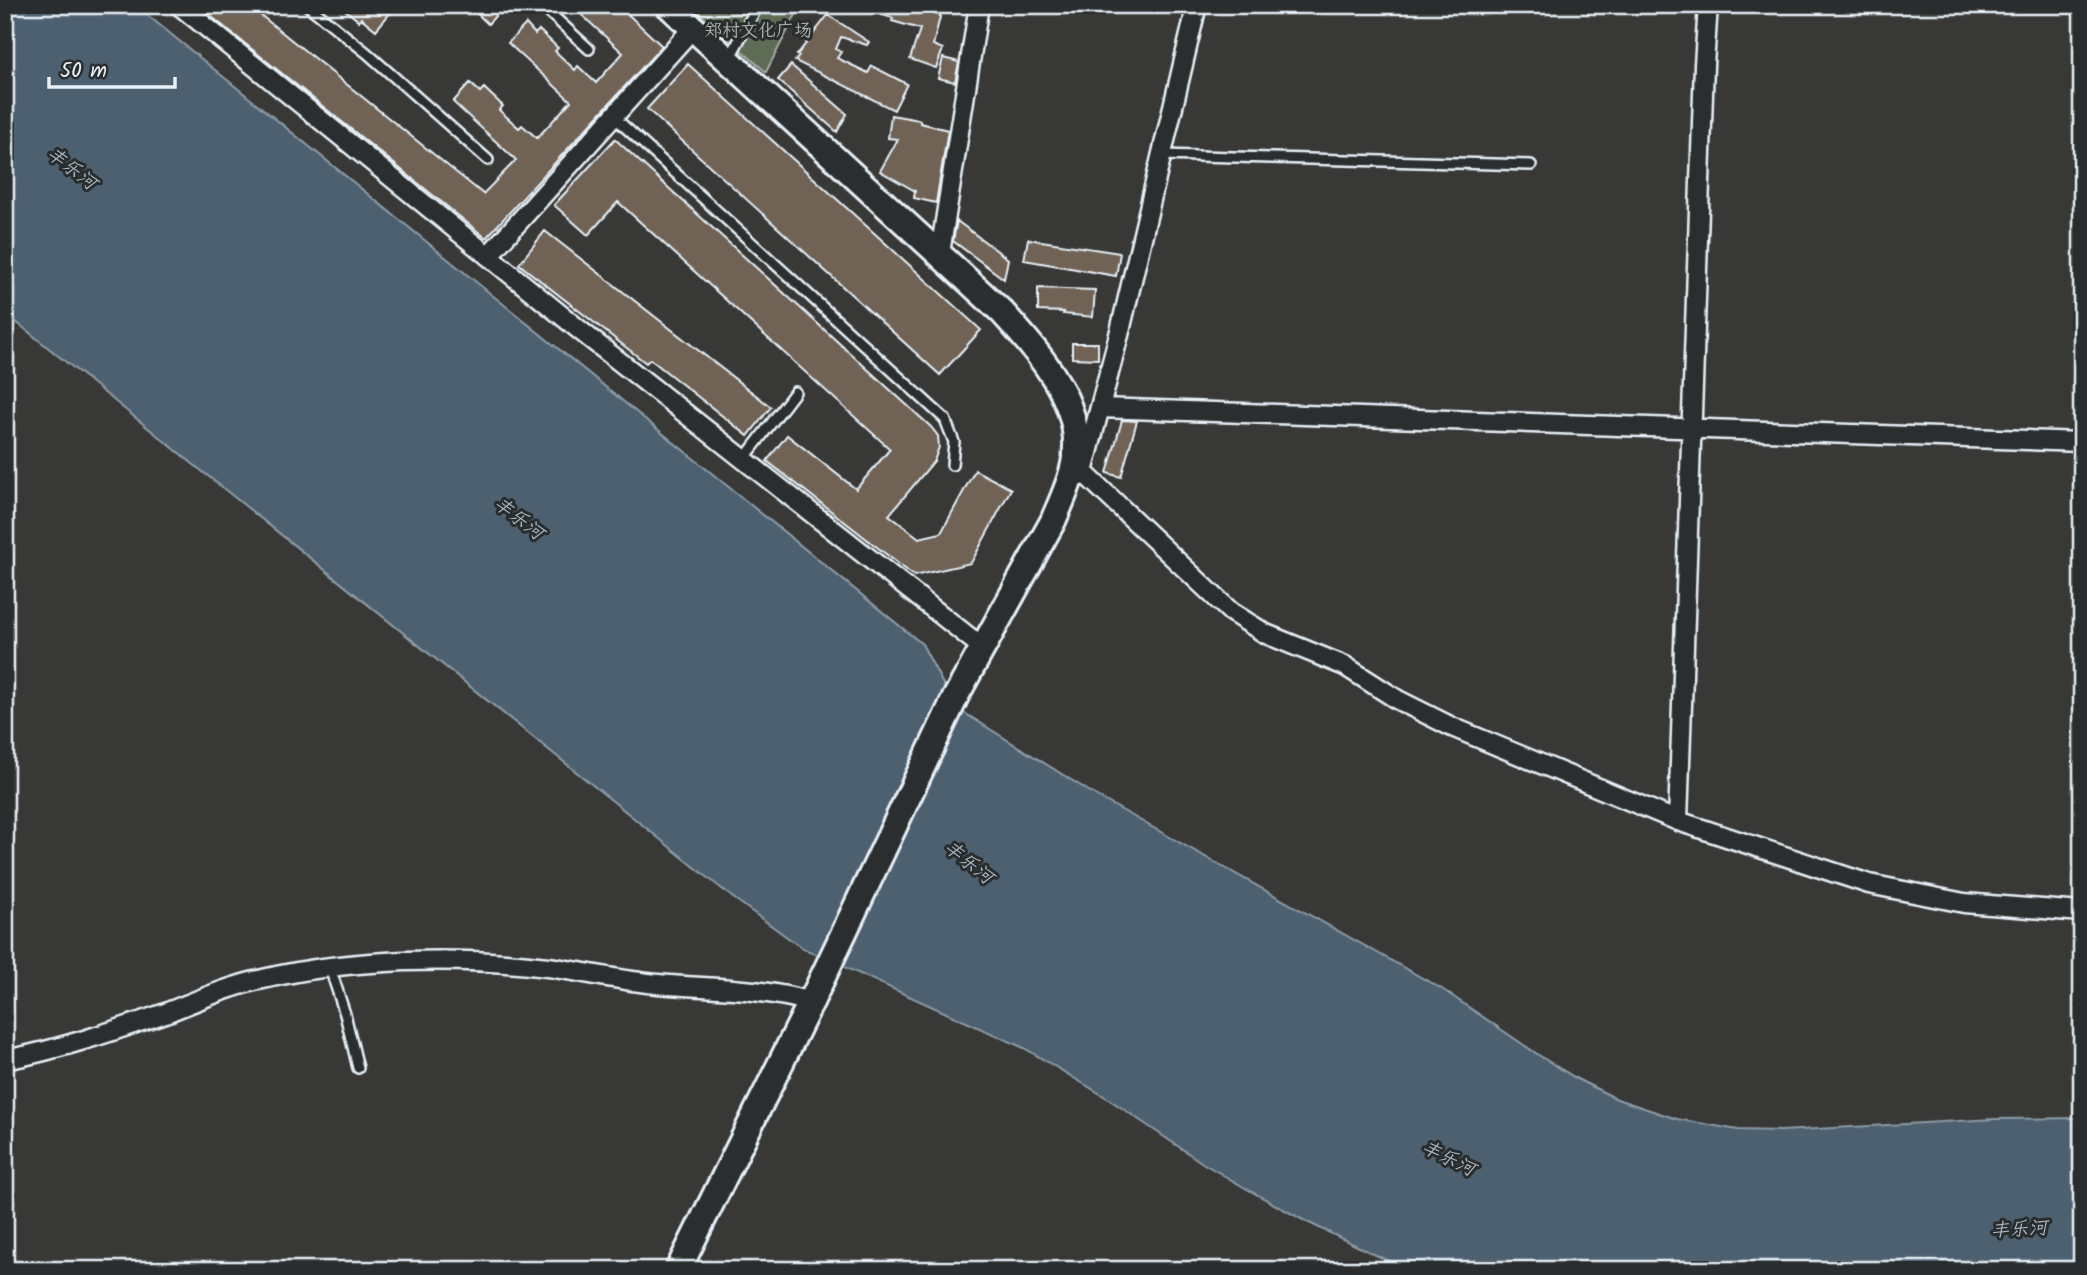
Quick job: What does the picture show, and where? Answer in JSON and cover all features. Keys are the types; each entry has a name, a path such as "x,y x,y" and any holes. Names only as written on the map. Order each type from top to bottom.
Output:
{"main road":[{"path":"672,7 1002,312 1037,354 1064,395 1076,439 1074,464 1066,492 1053,521 956,696 811,1002 678,1270"}],"street":[{"path":"179,5 488,256 983,648"},
{"path":"940,253 979,5"},
{"path":"1066,492 1083,472 1197,5"},
{"path":"1678,821 1708,5"},
{"path":"488,256 694,28"},
{"path":"1100,408 2082,442"},
{"path":"1083,472 1231,612 1266,634 1345,666 1398,700 1452,727 1678,821 1869,884 1964,904 2082,912"},
{"path":"5,1060 50,1051 105,1035 233,987 287,974 330,968 434,961 515,964 657,984 779,993 811,1002"}],"lane":[{"path":"307,5 367,53 488,160"},
{"path":"541,5 589,49"},
{"path":"728,60 758,5"},
{"path":"614,117 945,419 954,442 952,466"},
{"path":"1161,155 1531,165"},
{"path":"744,459 795,392"},
{"path":"330,968 358,1068"}],"green space":[{"name":"郑村文化广场","path":"690,5 801,5 766,72"}],"water":[{"name":"丰乐河","path":"5,5 135,5 922,644 955,707 1100,798 1442,989 1579,1080 1617,1099 1677,1119 1738,1130 1781,1131 1995,1119 2082,1118 2082,1270 1407,1270 1254,1193 1204,1164 1107,1098 1024,1048 802,948 732,897 5,313"}],"building":[{"path":"197,5 248,5 483,194 516,160 453,102 470,83 480,92 484,88 503,106 499,110 519,128 522,125 537,138 571,101 508,43 526,24 535,34 539,30 558,48 555,51 575,70 578,66 596,83 623,53 571,5 618,5 662,46 486,238"},
{"path":"339,5 382,5 391,12 376,30"},
{"path":"468,5 505,5 488,24"},
{"path":"864,5 943,5 933,45 943,49 936,68 910,59 920,29 864,10"},
{"path":"828,15 869,42 867,45 841,37 836,49 841,52 837,58 868,73 872,66 907,84 894,110 795,61"},
{"path":"943,58 959,62 955,82 938,78"},
{"path":"688,64 981,330 940,375 647,109"},
{"path":"791,65 847,114 837,132 778,80"},
{"path":"891,115 920,120 920,123 948,130 936,203 914,198 915,191 880,171 898,139 888,138"},
{"path":"615,139 938,436 939,447 934,461 889,515 919,538 941,533 975,470 1011,489 971,563 914,576 767,461 787,435 856,489 890,449 618,202 588,235 554,205"},
{"path":"957,221 1008,259 1004,279 953,241"},
{"path":"545,231 771,407 748,436 650,359 646,363 519,264"},
{"path":"1028,239 1120,253 1116,276 1024,260"},
{"path":"1038,288 1095,290 1093,317 1038,311"},
{"path":"1072,343 1098,343 1098,359 1072,358"},
{"path":"1122,420 1137,421 1121,477 1107,473"}]}
